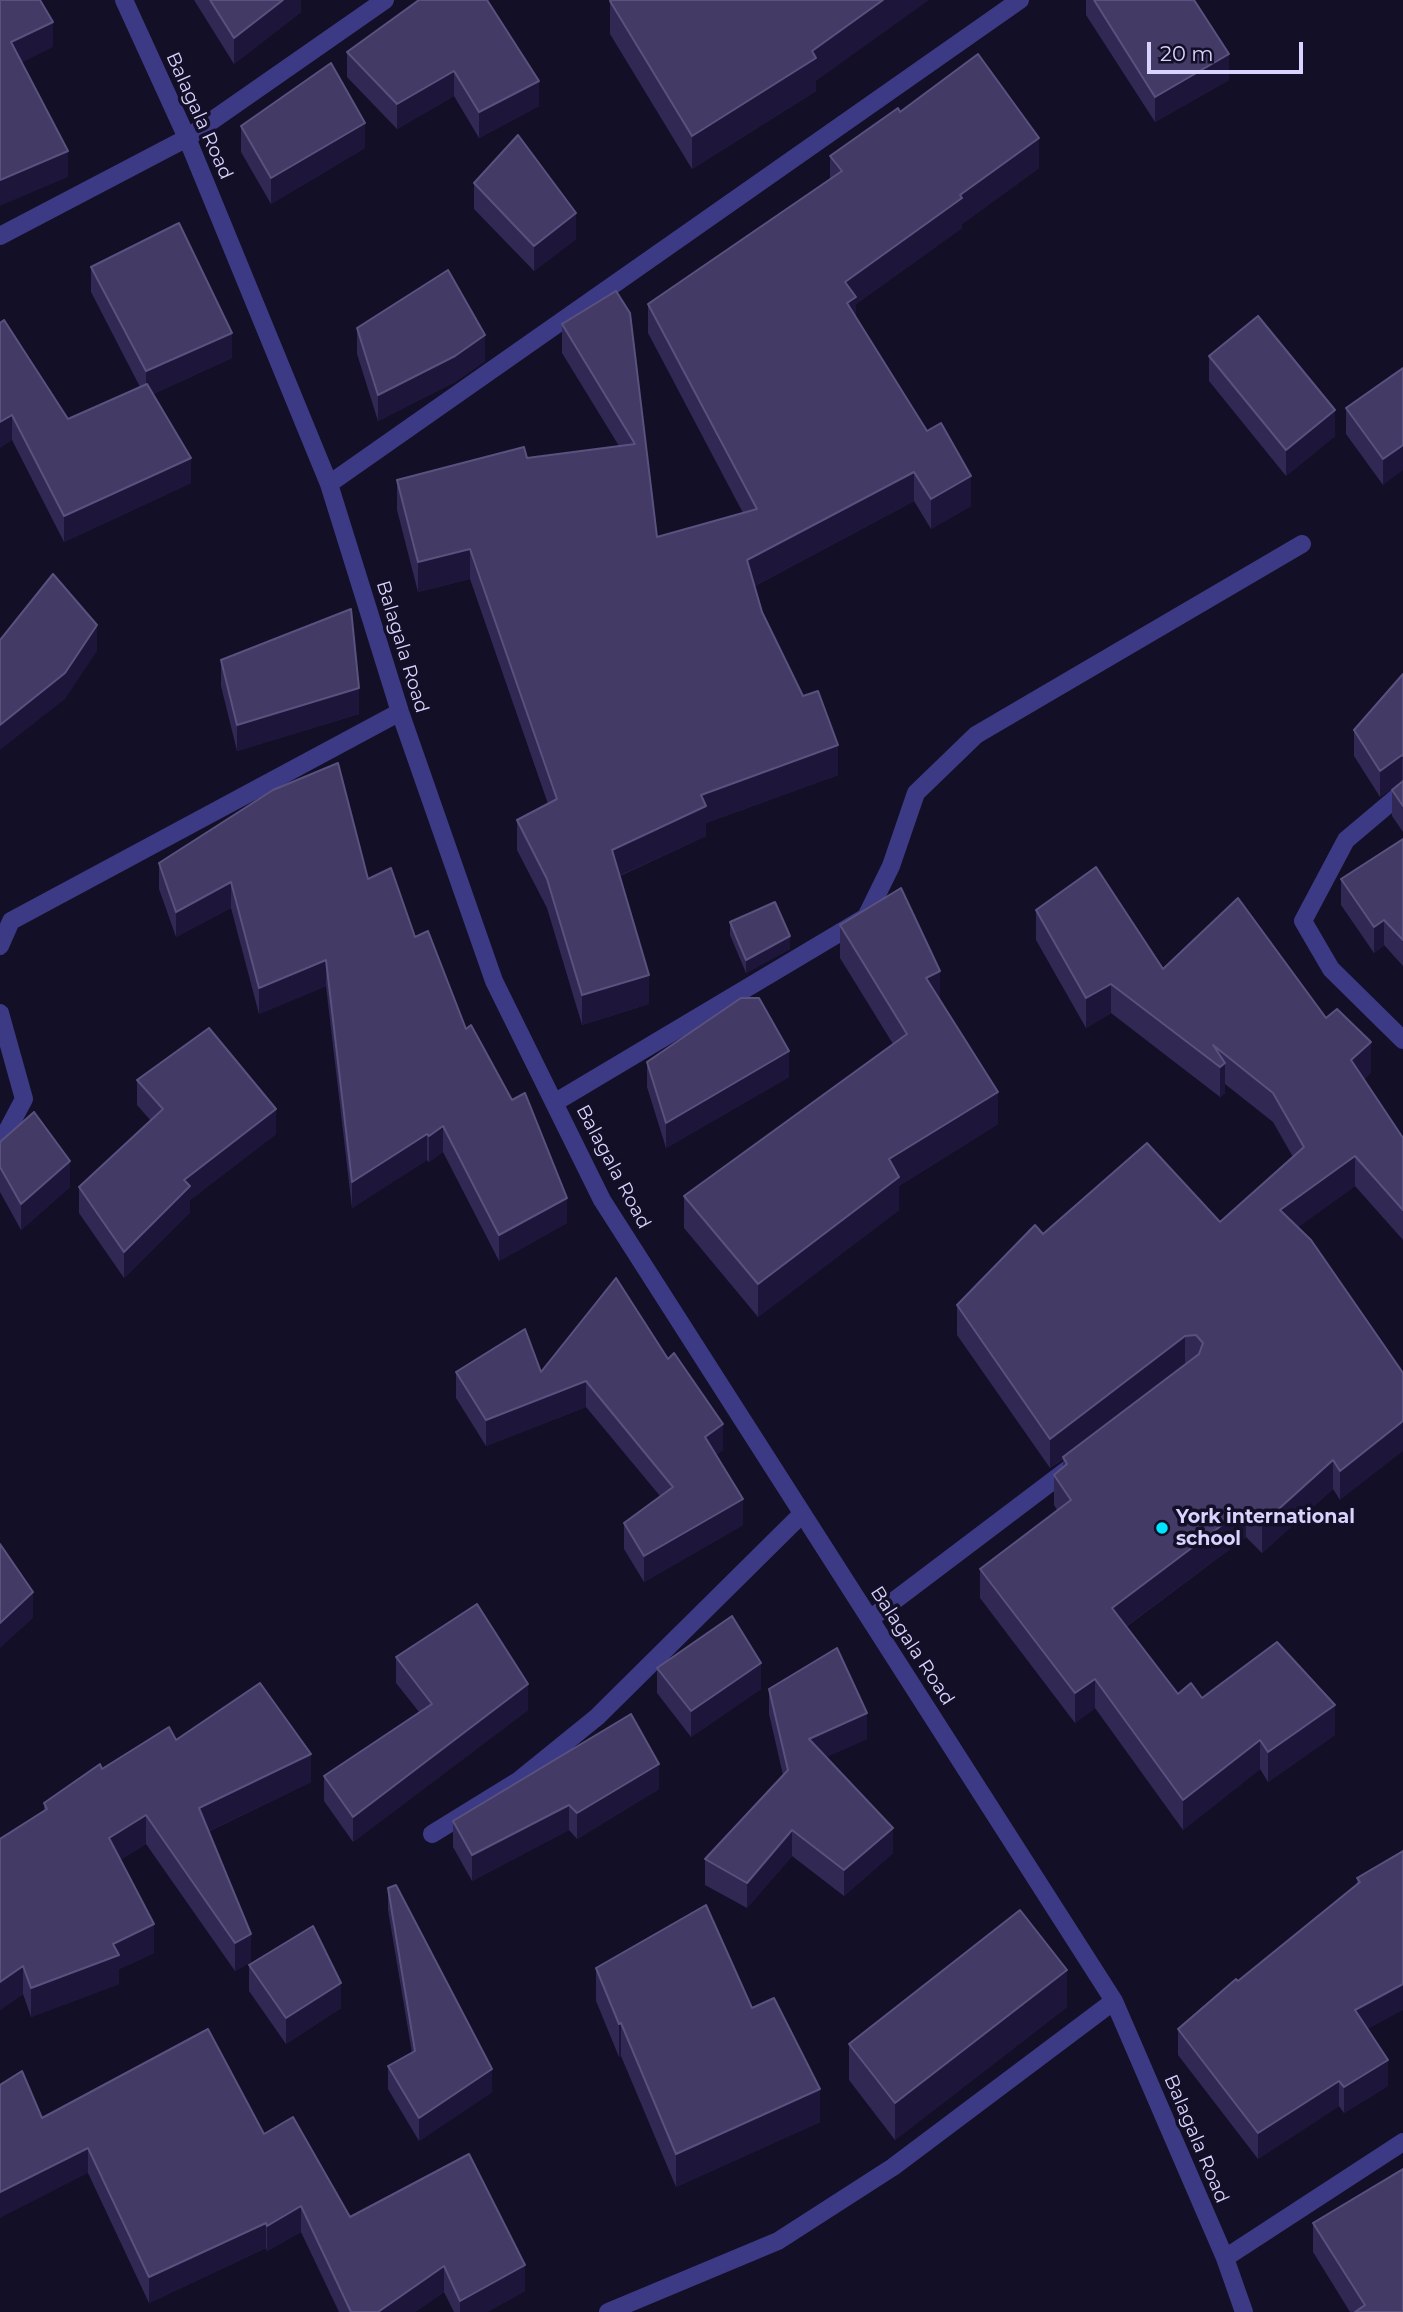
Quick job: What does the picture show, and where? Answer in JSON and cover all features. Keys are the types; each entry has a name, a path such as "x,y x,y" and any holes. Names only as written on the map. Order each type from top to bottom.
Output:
{"street":[{"name":"Balagala Road","path":"124,0 187,138 329,484 400,712 494,981 602,1200 1114,2001 1225,2258 1244,2312"},
{"path":"0,236 187,138 385,0"},
{"path":"329,484 1020,0"},
{"path":"554,1103 866,917 891,866 916,793 976,735 1302,544"},
{"path":"0,946 11,921 400,712"},
{"path":"1403,792 1346,840 1303,921 1331,969 1403,1040"},
{"path":"0,1013 24,1099 0,1144"},
{"path":"870,1619 1081,1459"},
{"path":"432,1834 518,1781 597,1717 802,1514"},
{"path":"608,2312 778,2241 893,2167 1114,2001"},
{"path":"1225,2258 1403,2142"}],"building":[{"path":"0,0 40,0 53,22 11,42 68,151 0,180"},
{"path":"210,0 283,0 234,38"},
{"path":"419,0 487,0 539,81 479,112 454,71 397,104 347,52"},
{"path":"611,0 883,0 812,51 816,58 692,136"},
{"path":"1094,0 1194,0 1229,54 1155,97"},
{"path":"978,54 1039,138 960,195 962,198 845,282 856,297 847,303 927,431 941,423 971,476 931,499 914,472 747,560 762,612 803,696 818,691 838,745 701,795 706,806 612,850 649,975 582,995 547,879 517,820 557,799 470,549 418,562 397,480 524,447 527,458 635,444 562,324 616,291 630,313 657,537 757,509 648,304 842,171 830,156 898,108 900,112"},
{"path":"331,63 365,123 271,178 241,126"},
{"path":"518,135 576,213 534,246 474,183"},
{"path":"179,223 232,333 146,371 91,267"},
{"path":"448,270 485,335 455,356 378,395 357,328"},
{"path":"1258,316 1335,410 1286,450 1209,356"},
{"path":"4,320 68,419 147,384 191,458 64,516 12,415 0,422 0,323"},
{"path":"1403,368 1403,445 1383,459 1346,408"},
{"path":"53,574 97,625 65,673 0,725 0,640"},
{"path":"351,609 359,688 237,725 221,660"},
{"path":"1403,674 1403,756 1380,771 1354,730"},
{"path":"338,763 368,879 391,868 415,937 428,931 466,1029 471,1025 512,1100 525,1093 567,1198 499,1235 443,1126 352,1182 326,960 259,988 231,882 176,912 159,863 273,790"},
{"path":"1403,781 1403,806 1392,790"},
{"path":"1403,839 1403,940 1384,920 1374,927 1341,879"},
{"path":"1096,867 1163,969 1238,898 1326,1018 1337,1009 1371,1042 1351,1060 1403,1138 1403,1210 1355,1156 1280,1210 1311,1240 1403,1373 1403,1421 1340,1471 1333,1460 1262,1524 1246,1507 1112,1608 1178,1694 1191,1683 1202,1698 1277,1642 1335,1705 1268,1752 1260,1740 1183,1800 1095,1679 1075,1693 980,1569 1071,1500 1054,1475 1067,1464 1063,1457 1199,1354 1203,1343 1196,1335 1185,1336 1050,1439 957,1305 1035,1225 1043,1234 1147,1143 1220,1222 1304,1147 1273,1093 1213,1045 1225,1063 1220,1067 1111,984 1086,998 1036,910"},
{"path":"901,888 940,971 926,978 998,1092 889,1159 899,1177 758,1284 684,1196 907,1034 840,925"},
{"path":"775,902 790,936 746,960 730,922"},
{"path":"741,998 759,998 789,1051 666,1123 647,1062"},
{"path":"209,1028 276,1109 184,1180 190,1186 124,1252 79,1187 163,1109 137,1080"},
{"path":"34,1112 70,1161 21,1204 0,1167 0,1142"},
{"path":"616,1278 668,1359 674,1353 723,1424 705,1437 743,1499 644,1556 624,1523 673,1487 586,1381 486,1420 456,1372 525,1329 541,1372"},
{"path":"0,1544 33,1592 0,1623"},
{"path":"477,1604 528,1684 353,1817 324,1776 432,1704 396,1657"},
{"path":"732,1616 761,1663 691,1711 657,1668"},
{"path":"837,1648 867,1713 809,1739 893,1828 844,1870 792,1830 747,1883 705,1859 788,1770 769,1689"},
{"path":"260,1683 311,1754 199,1808 251,1934 235,1943 146,1815 109,1838 154,1924 113,1944 119,1955 31,1988 23,1966 0,1982 0,1839 47,1809 44,1803 100,1764 102,1769 169,1727 176,1740"},
{"path":"631,1714 659,1764 577,1813 569,1805 472,1855 453,1821"},
{"path":"1403,1851 1403,1984 1355,2010 1388,2060 1344,2087 1339,2081 1258,2133 1178,2029 1236,1979 1238,1981 1360,1882 1357,1878"},
{"path":"396,1885 492,2069 419,2118 388,2066 415,2051 388,1888"},
{"path":"706,1905 752,2008 774,1998 820,2089 676,2154 596,1968"},
{"path":"1020,1910 1067,1970 895,2103 849,2044"},
{"path":"313,1926 341,1983 286,2018 249,1965"},
{"path":"208,2029 264,2134 293,2117 350,2217 469,2154 525,2265 460,2301 444,2266 378,2312 351,2312 301,2206 267,2226 266,2223 149,2277 88,2148 0,2192 0,2085 22,2071 42,2118"},
{"path":"1403,2169 1403,2312 1355,2312 1365,2305 1313,2223"}],"place":[{"name":"York international school","path":"1162,1528"}]}
